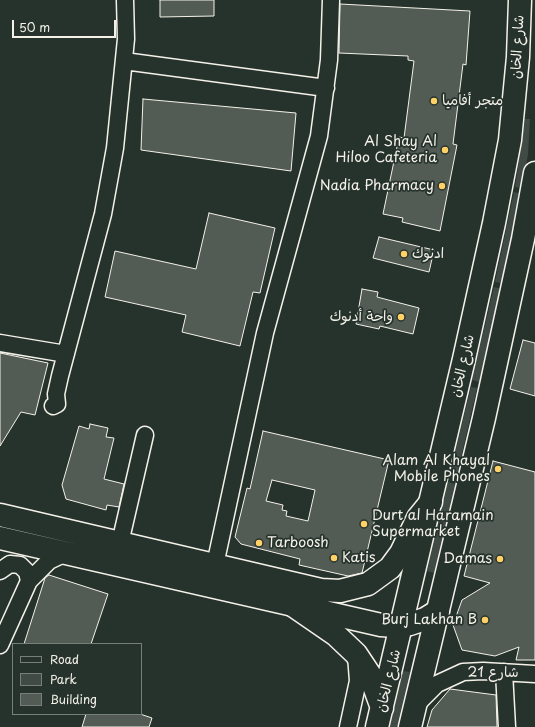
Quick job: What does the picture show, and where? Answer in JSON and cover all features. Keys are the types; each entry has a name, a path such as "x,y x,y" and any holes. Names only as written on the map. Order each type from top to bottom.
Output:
{"main road":[{"name":"شارع الخان","path":"380,718 480,291 507,155 515,88 520,0"},
{"path":"410,727 506,320 535,173"},
{"path":"0,514 321,590 340,591 359,588 376,579 396,561 412,527 431,502"},
{"path":"0,538 381,625 402,626 425,619 438,611"},
{"path":"291,604 336,635 356,654 370,675 380,718"}],"street":[{"path":"54,406 57,404 56,394 102,214 115,148 124,61 125,0"},
{"path":"215,565 265,333 319,136 326,88 330,39 331,0"},
{"path":"124,61 326,88"},
{"path":"0,343 66,354"},
{"path":"120,543 145,435"},
{"path":"0,645 29,581 49,561 66,553"},
{"path":"0,571 10,564 20,565 27,572 29,581"},
{"path":"348,727 358,681 356,654"},
{"name":"شارع 21","path":"415,706 437,684 454,675 473,671 535,674"},
{"path":"504,672 507,727"}],"green space":[{"path":"525,119 530,119 528,154 522,188 515,187"},
{"path":"514,192 521,194 502,283 495,282"},
{"path":"494,287 501,289 479,382 472,380"},
{"path":"471,387 477,388 456,479 449,477"},
{"path":"448,482 455,484 434,573 427,571"},
{"path":"403,671 410,672 397,727 390,727"}],"building":[{"path":"160,0 214,0 214,16 160,17"},
{"path":"340,4 470,11 466,65 463,64 453,144 457,145 440,231 402,222 403,218 383,214 399,137 404,138 414,61 408,60 408,56 339,53"},
{"path":"143,99 296,113 291,171 141,150"},
{"path":"209,213 275,228 260,293 253,292 240,346 182,332 186,315 105,297 115,251 196,269"},
{"name":"ادنوك","path":"379,237 434,250 429,272 373,258"},
{"path":"362,289 378,292 377,297 419,308 413,334 380,326 379,329 356,324"},
{"path":"523,340 535,343 535,396 510,389"},
{"path":"0,353 48,363 35,415 21,412 0,446"},
{"path":"90,424 108,428 106,437 114,438 104,479 124,484 119,507 107,505 106,510 66,499 62,485 79,426 89,429"},
{"path":"263,431 389,460 362,573 348,576 299,565 300,559 241,544 235,537 247,488 250,489","holes":["272,480 315,490 308,521 286,516 287,511 282,510 283,505 266,501"]},
{"path":"493,461 535,472 535,660 516,660 519,647 495,656 462,650 453,625 462,600 490,583 464,576"},
{"path":"49,575 108,594 91,643 24,643 45,578"},
{"path":"450,689 496,695 497,727 427,727 432,710"},
{"path":"86,715 142,715 152,718 149,727 82,727"}],"place":[{"name":"متجر أفاميا","path":"434,101"},
{"name":"Al Shay Al Hiloo Cafeteria","path":"445,150"},
{"name":"Nadia Pharmacy","path":"442,186"},
{"name":"ادنوك","path":"404,254"},
{"name":"واحة أدنوك","path":"401,317"},
{"name":"Alam Al Khayal Mobile Phones","path":"498,469"},
{"name":"Durt al Haramain Supermarket","path":"364,524"},
{"name":"Tarboosh","path":"259,543"},
{"name":"Katis","path":"334,558"},
{"name":"Damas","path":"500,559"},
{"name":"Burj Lakhan B","path":"485,620"}]}
